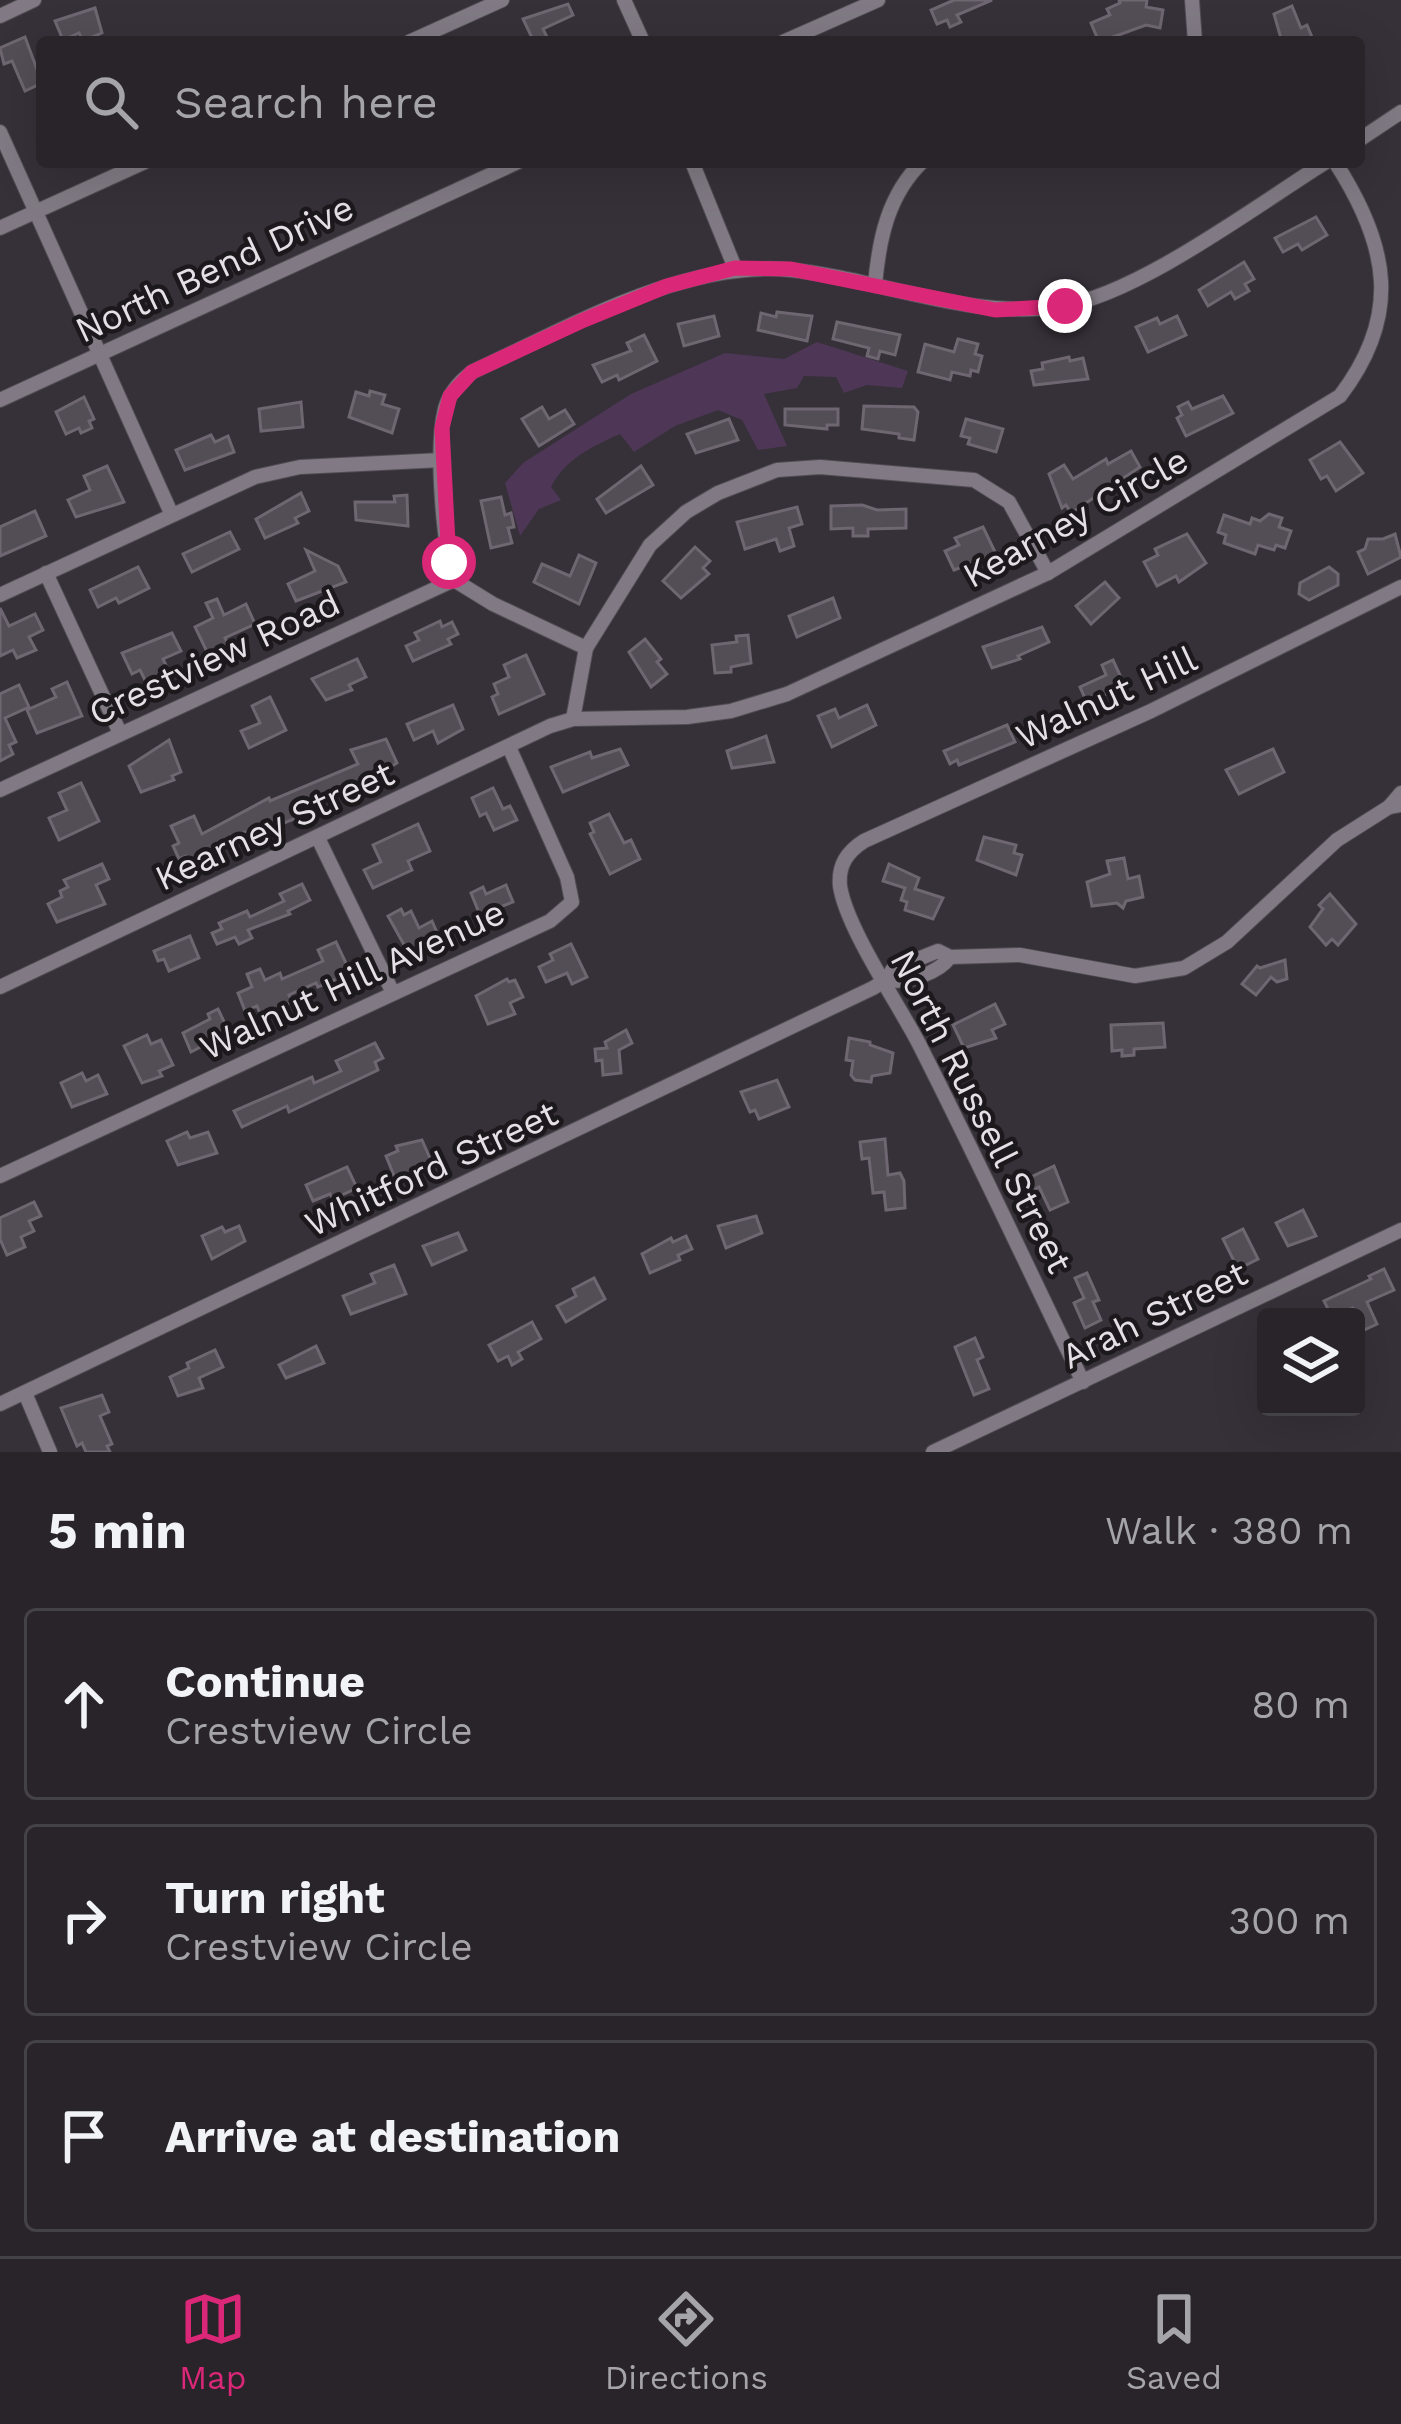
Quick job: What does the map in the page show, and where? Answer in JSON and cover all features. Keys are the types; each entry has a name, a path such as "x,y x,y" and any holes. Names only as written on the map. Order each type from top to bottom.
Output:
{"street":[{"path":"0,16 34,0"},
{"path":"422,36 502,0"},
{"path":"625,0 640,36"},
{"path":"797,36 878,0"},
{"path":"1192,0 1195,36"},
{"path":"1365,136 1401,112"},
{"path":"0,132 171,513"},
{"path":"0,228 132,168"},
{"name":"North Bend Drive","path":"0,400 505,168"},
{"path":"694,168 735,268"},
{"path":"875,285 888,211 917,168"},
{"path":"586,648 454,580 445,536 444,412 459,382 472,372 667,286 735,268 791,269 995,310 1065,306 1140,278 1320,168"},
{"name":"Kearney Circle","path":"573,719 686,717 731,711 788,694 1048,573 1340,396 1366,371 1383,342 1391,309 1390,276 1363,205 1335,168"},
{"path":"0,595 255,477 300,467 442,460"},
{"path":"573,719 586,648 650,545 702,502 777,470 820,467 974,480 1009,502 1048,573"},
{"path":"46,573 120,733"},
{"name":"Crestview Road","path":"0,790 454,580"},
{"name":"Walnut Hill","path":"842,864 850,850 864,841 1117,727 1401,587"},
{"name":"Kearney Street","path":"0,987 573,719"},
{"name":"Walnut Hill Avenue","path":"0,1176 550,921 572,902 567,877 509,747"},
{"name":"Whitford Street","path":"0,1404 658,1094 886,980 893,969 922,955 938,951 950,957 1020,955 1119,975 1169,974 1213,953 1310,861 1395,806 1401,793"},
{"path":"318,838 393,993"},
{"name":"North Russell Street","path":"842,864 842,896 1082,1382"},
{"name":"Arah Street","path":"933,1452 1401,1230"},
{"path":"25,1393 50,1452"}],"shaded area":[{"path":"817,342 908,371 902,388 867,385 844,393 836,377 804,376 797,388 764,394 787,446 758,450 742,420 718,410 675,426 634,452 620,434 564,469 551,487 561,500 539,509 520,536 505,483 523,463 631,394 725,353 784,359"}],"building":[{"path":"954,0 992,0 957,15 961,22 950,27 947,20 937,24 931,10"},
{"path":"1147,0 1146,7 1163,10 1160,28 1146,25 1116,36 1096,36 1091,23 1110,15 1107,9"},
{"path":"568,4 573,15 543,29 546,36 531,36 523,19"},
{"path":"1292,6 1301,28 1307,25 1312,36 1280,36 1274,14"},
{"path":"95,8 102,33 61,36 55,21"},
{"path":"25,37 36,67 36,86 25,91 12,61 4,64 0,48"},
{"path":"1316,217 1327,235 1302,250 1298,244 1283,252 1275,238"},
{"path":"1244,262 1254,279 1245,284 1249,291 1235,299 1231,292 1208,306 1199,290"},
{"path":"777,312 812,316 807,341 758,330 761,313 776,317"},
{"path":"714,316 719,336 684,346 678,324"},
{"path":"1177,316 1186,335 1148,352 1136,327"},
{"path":"837,322 900,335 895,355 880,351 878,359 867,356 869,348 833,339"},
{"path":"644,335 657,361 619,380 617,375 602,382 593,365 631,351 627,343"},
{"path":"958,339 978,344 975,354 982,356 978,372 971,370 970,376 952,372 950,380 918,372 925,344 954,352"},
{"path":"1069,357 1070,361 1083,358 1088,379 1034,385 1031,371 1043,369 1042,363"},
{"path":"370,391 385,395 382,404 399,409 392,433 349,417 356,392 369,396"},
{"path":"1223,396 1233,413 1186,436 1177,418 1182,415 1178,407 1188,402 1192,409"},
{"path":"84,397 94,419 89,421 92,428 66,434 56,412"},
{"path":"301,402 303,427 261,431 259,409"},
{"path":"864,406 914,407 918,412 914,440 862,429"},
{"path":"542,407 549,419 565,410 574,424 539,446 522,419"},
{"path":"785,409 838,409 838,425 827,425 827,429 785,425"},
{"path":"729,419 738,440 696,453 687,434"},
{"path":"966,419 1003,429 996,452 968,444 970,438 961,436"},
{"path":"211,435 215,442 228,436 234,452 185,470 176,450"},
{"path":"1340,442 1363,473 1336,491 1327,476 1321,479 1310,460"},
{"path":"1131,451 1140,467 1071,513 1066,505 1062,508 1049,474 1064,465 1073,479 1106,459 1108,464"},
{"path":"107,466 124,502 76,517 68,500 90,490 84,476"},
{"path":"641,466 653,485 606,513 597,499"},
{"path":"301,493 309,511 295,518 298,523 265,538 256,519"},
{"path":"407,495 408,526 356,520 355,502 395,502 394,496"},
{"path":"501,497 505,515 511,513 512,543 491,548 481,501"},
{"path":"862,505 877,510 906,509 906,528 868,529 868,536 853,536 853,528 831,529 831,506"},
{"path":"797,507 802,524 789,528 794,546 780,551 776,539 745,549 737,522"},
{"path":"35,511 46,536 0,556 0,527"},
{"path":"1269,514 1282,518 1279,527 1291,531 1285,548 1258,545 1255,554 1224,543 1226,535 1218,532 1224,515 1250,524 1252,518 1260,521"},
{"path":"983,527 996,554 954,570 945,551 959,545 955,538"},
{"path":"230,532 239,549 192,572 183,554"},
{"path":"1187,534 1206,563 1179,582 1176,576 1157,586 1144,562 1158,555 1155,549"},
{"path":"1395,534 1401,557 1368,574 1358,552 1365,549 1368,539"},
{"path":"695,547 710,561 703,568 709,574 681,598 663,581"},
{"path":"306,550 338,566 346,582 296,601 288,584 315,571"},
{"path":"579,555 596,563 579,604 534,582 542,564 570,576"},
{"path":"138,567 149,588 98,607 90,590"},
{"path":"1329,567 1338,574 1338,585 1309,600 1299,594 1300,583"},
{"path":"1105,582 1119,598 1091,624 1076,606"},
{"path":"833,598 840,618 797,637 789,616"},
{"path":"217,599 224,615 246,604 255,624 225,638 229,646 209,656 195,627 213,618 206,603"},
{"path":"0,608 9,626 35,614 43,630 29,637 36,650 17,658 13,650 0,656"},
{"path":"440,621 442,627 452,622 458,634 448,639 451,644 413,661 406,646 419,640 415,633"},
{"path":"1042,627 1049,642 992,668 983,647"},
{"path":"172,633 181,651 163,659 170,674 147,684 140,670 132,674 122,653"},
{"path":"748,635 751,663 715,673 712,645 737,642 736,636"},
{"path":"645,639 667,674 651,687 629,652"},
{"path":"526,655 544,694 499,714 492,697 498,694 494,684 509,677 504,665"},
{"path":"357,659 366,677 349,685 352,690 326,700 312,679"},
{"path":"1113,660 1125,686 1087,703 1080,687 1106,675 1102,665"},
{"path":"67,682 82,716 37,733 27,710 56,697 52,689"},
{"path":"19,685 29,707 5,718 16,742 9,745 13,754 0,761 0,694"},
{"path":"270,697 286,730 249,748 241,731 260,723 252,706"},
{"path":"453,705 463,729 438,743 433,731 414,740 407,724"},
{"path":"867,705 876,725 832,747 818,716 835,709 839,718"},
{"path":"1007,725 1015,742 959,765 957,760 950,764 944,751"},
{"path":"766,736 774,762 732,768 727,751"},
{"path":"386,739 397,763 384,771 316,803 318,808 299,817 262,832 259,826 223,842 225,848 190,866 186,856 179,859 173,846 179,843 171,826 194,816 202,834 269,798 358,764 351,750"},
{"path":"169,740 181,772 172,776 174,780 141,792 129,766"},
{"path":"620,749 628,765 563,792 551,767 590,752 592,758"},
{"path":"1273,749 1284,772 1239,794 1226,770"},
{"path":"81,783 99,821 59,840 49,818 67,810 59,793"},
{"path":"493,788 503,809 510,806 517,820 494,830 486,813 480,816 472,798"},
{"path":"609,814 624,843 631,840 640,859 610,874 590,834 594,832 590,823"},
{"path":"418,824 430,851 408,861 412,870 373,888 364,870 381,862 373,845"},
{"path":"984,837 1016,845 1014,853 1022,855 1016,875 977,860"},
{"path":"1124,858 1128,879 1139,876 1143,897 1126,901 1123,908 1117,903 1092,906 1087,882 1110,874 1107,861"},
{"path":"102,864 109,879 96,885 105,904 57,922 48,904 62,897 60,891 68,887 64,880"},
{"path":"889,864 919,878 915,889 943,898 933,919 905,910 907,902 901,900 905,888 883,881"},
{"path":"302,884 310,900 288,911 290,914 248,930 252,938 239,944 235,937 217,944 212,933 222,929 219,923 247,911 250,917 284,901 280,894"},
{"path":"506,885 513,902 480,915 471,893 483,887 486,894"},
{"path":"1330,894 1356,924 1338,945 1332,939 1326,945 1310,927 1323,909 1319,905"},
{"path":"401,909 404,915 411,911 419,928 432,921 439,937 408,952 388,916"},
{"path":"190,936 199,958 169,971 154,951"},
{"path":"336,942 353,978 336,985 334,980 318,987 316,983 289,995 292,1002 261,1016 257,1006 245,1011 238,993 252,987 247,974 260,969 265,980 280,973 282,979 323,961 318,950"},
{"path":"571,944 587,977 572,984 567,973 546,982 539,967 553,960 550,954"},
{"path":"1285,960 1287,979 1277,982 1271,977 1256,995 1242,984 1257,966"},
{"path":"507,979 515,980 523,997 510,1003 515,1014 488,1024 476,996"},
{"path":"995,1004 1005,1024 992,1030 996,1038 964,1048 953,1025"},
{"path":"218,1009 229,1032 191,1052 183,1033 210,1019 208,1014"},
{"path":"1163,1023 1165,1047 1134,1049 1134,1055 1122,1056 1122,1050 1112,1051 1111,1025"},
{"path":"626,1030 632,1043 619,1050 621,1073 603,1075 595,1049 607,1048 605,1042"},
{"path":"147,1035 151,1044 161,1040 173,1065 159,1071 162,1076 142,1083 124,1046"},
{"path":"849,1038 893,1053 890,1073 872,1076 871,1082 855,1080 853,1061 846,1060"},
{"path":"375,1043 383,1058 375,1062 378,1070 289,1112 287,1106 242,1127 234,1111 312,1077 314,1083 341,1071 336,1061"},
{"path":"82,1073 86,1081 98,1075 107,1094 72,1107 61,1083"},
{"path":"777,1080 789,1107 759,1119 755,1110 750,1112 741,1092"},
{"path":"187,1132 190,1138 208,1132 217,1153 178,1165 167,1141"},
{"path":"885,1139 888,1175 900,1173 905,1208 886,1210 884,1192 873,1193 869,1158 862,1159 860,1142"},
{"path":"422,1140 433,1165 395,1178 386,1156 398,1151 396,1146"},
{"path":"1054,1166 1068,1202 1050,1210 1029,1178"},
{"path":"347,1167 357,1188 333,1199 330,1194 313,1201 306,1185"},
{"path":"34,1202 41,1216 29,1221 34,1231 21,1237 25,1247 7,1255 0,1239 0,1218"},
{"path":"1303,1210 1316,1236 1288,1246 1276,1223"},
{"path":"756,1216 762,1233 726,1248 718,1226"},
{"path":"239,1226 245,1241 212,1259 202,1236"},
{"path":"1243,1229 1258,1259 1238,1269 1223,1239"},
{"path":"458,1233 466,1250 432,1265 423,1246"},
{"path":"686,1236 692,1249 650,1273 642,1254 671,1238 673,1242"},
{"path":"394,1265 406,1294 351,1314 343,1296 375,1283 371,1274"},
{"path":"1384,1269 1394,1290 1367,1302 1377,1324 1365,1330 1365,1308 1328,1308 1324,1301 1371,1279"},
{"path":"1087,1273 1099,1300 1093,1302 1101,1320 1085,1328 1074,1303 1084,1298 1075,1278"},
{"path":"594,1278 605,1299 566,1322 557,1306 576,1296 573,1289"},
{"path":"532,1322 541,1339 518,1352 522,1359 512,1365 508,1356 498,1361 489,1345"},
{"path":"975,1338 983,1357 977,1360 989,1389 974,1395 955,1347"},
{"path":"316,1346 324,1363 286,1378 279,1365"},
{"path":"215,1350 223,1367 199,1378 203,1388 178,1396 170,1377"},
{"path":"102,1395 109,1412 100,1416 112,1444 107,1446 110,1452 86,1452 82,1443 77,1446 61,1408"}],"route":[{"path":"449,562 442,428 450,396 472,372 584,320 667,286 735,268 791,269 995,310 1065,306"}]}
